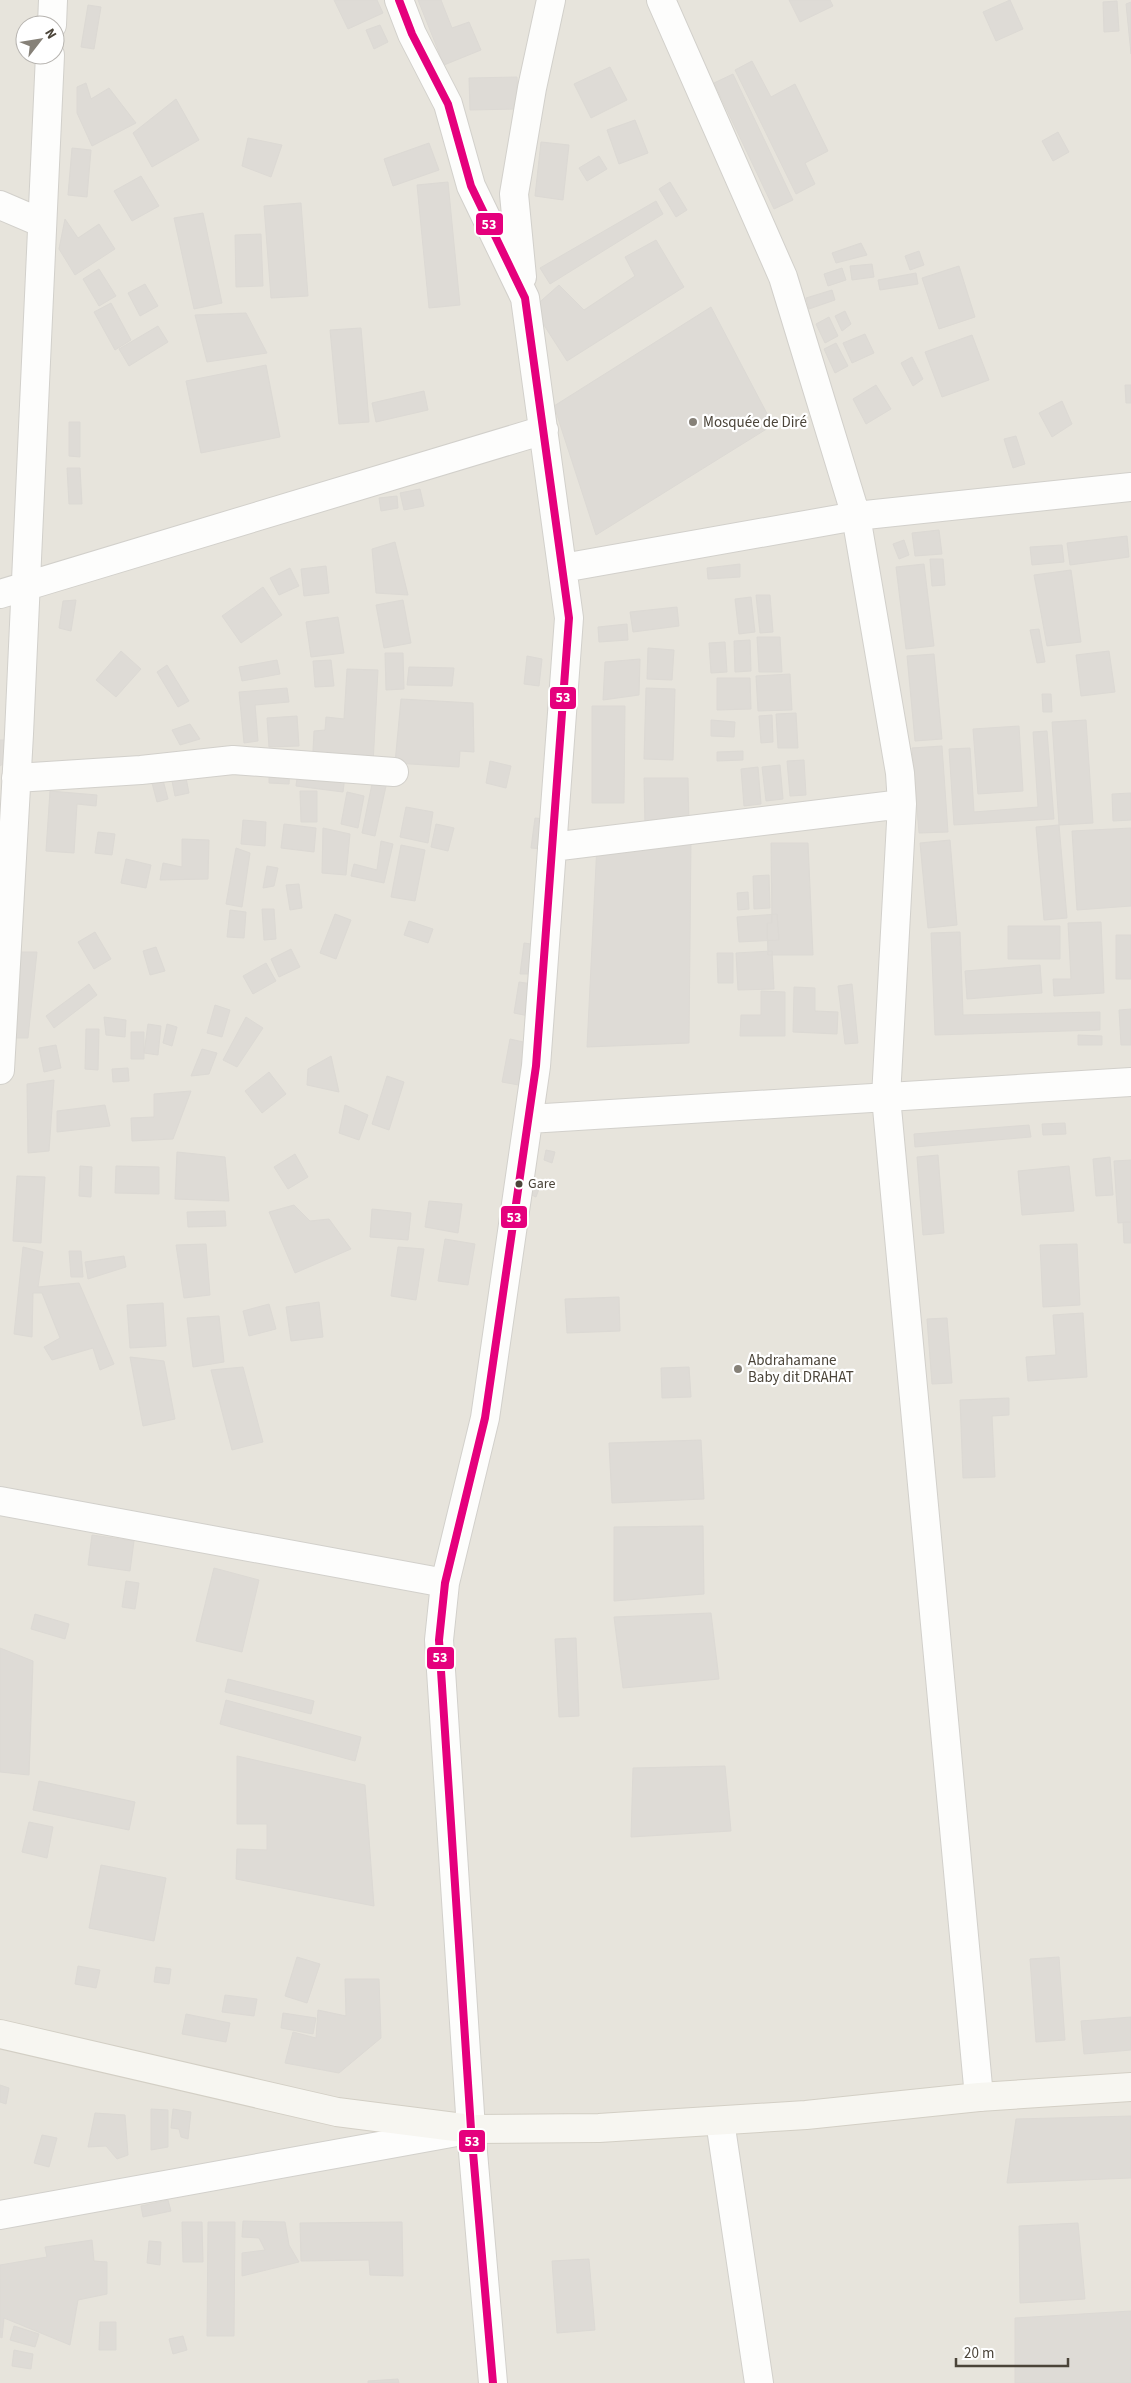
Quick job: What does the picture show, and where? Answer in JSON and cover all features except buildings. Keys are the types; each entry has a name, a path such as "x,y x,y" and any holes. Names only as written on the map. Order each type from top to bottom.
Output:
{"street":[{"path":"52,15 53,0"},
{"path":"399,0 412,34 448,104 471,186 524,298"},
{"path":"493,2383 471,2129 439,1640 445,1583 485,1418 536,1066 569,618 524,298 514,194 532,88 551,0"},
{"path":"661,0 783,277 856,516 900,773 902,804 886,1097 980,2097"},
{"path":"0,1070 26,586 50,65"},
{"path":"0,205 42,223"},
{"path":"0,594 544,430"},
{"path":"563,568 856,516 1131,487"},
{"path":"16,778 141,770 233,760 394,772"},
{"path":"552,846 902,804"},
{"path":"528,1119 1131,1082"},
{"path":"0,1501 445,1583"},
{"path":"0,2034 337,2112 471,2129 600,2128 720,2121 806,2115 980,2097 1131,2087"},
{"path":"720,2121 759,2383"},
{"path":"0,2215 471,2129"}],"shaded area":[{"path":"0,0 1131,0 1131,2383 0,2383"}],"transit line":[{"name":"53","path":"399,0 412,34 448,104 471,186 525,298 569,618 536,1066 485,1418 445,1583 439,1640 471,2129 493,2383"}],"place":[{"name":"Mosquée de Diré","path":"693,422"},
{"name":"Gare","path":"519,1184"},
{"name":"Abdrahamane Baby dit DRAHAT","path":"738,1369"}]}
